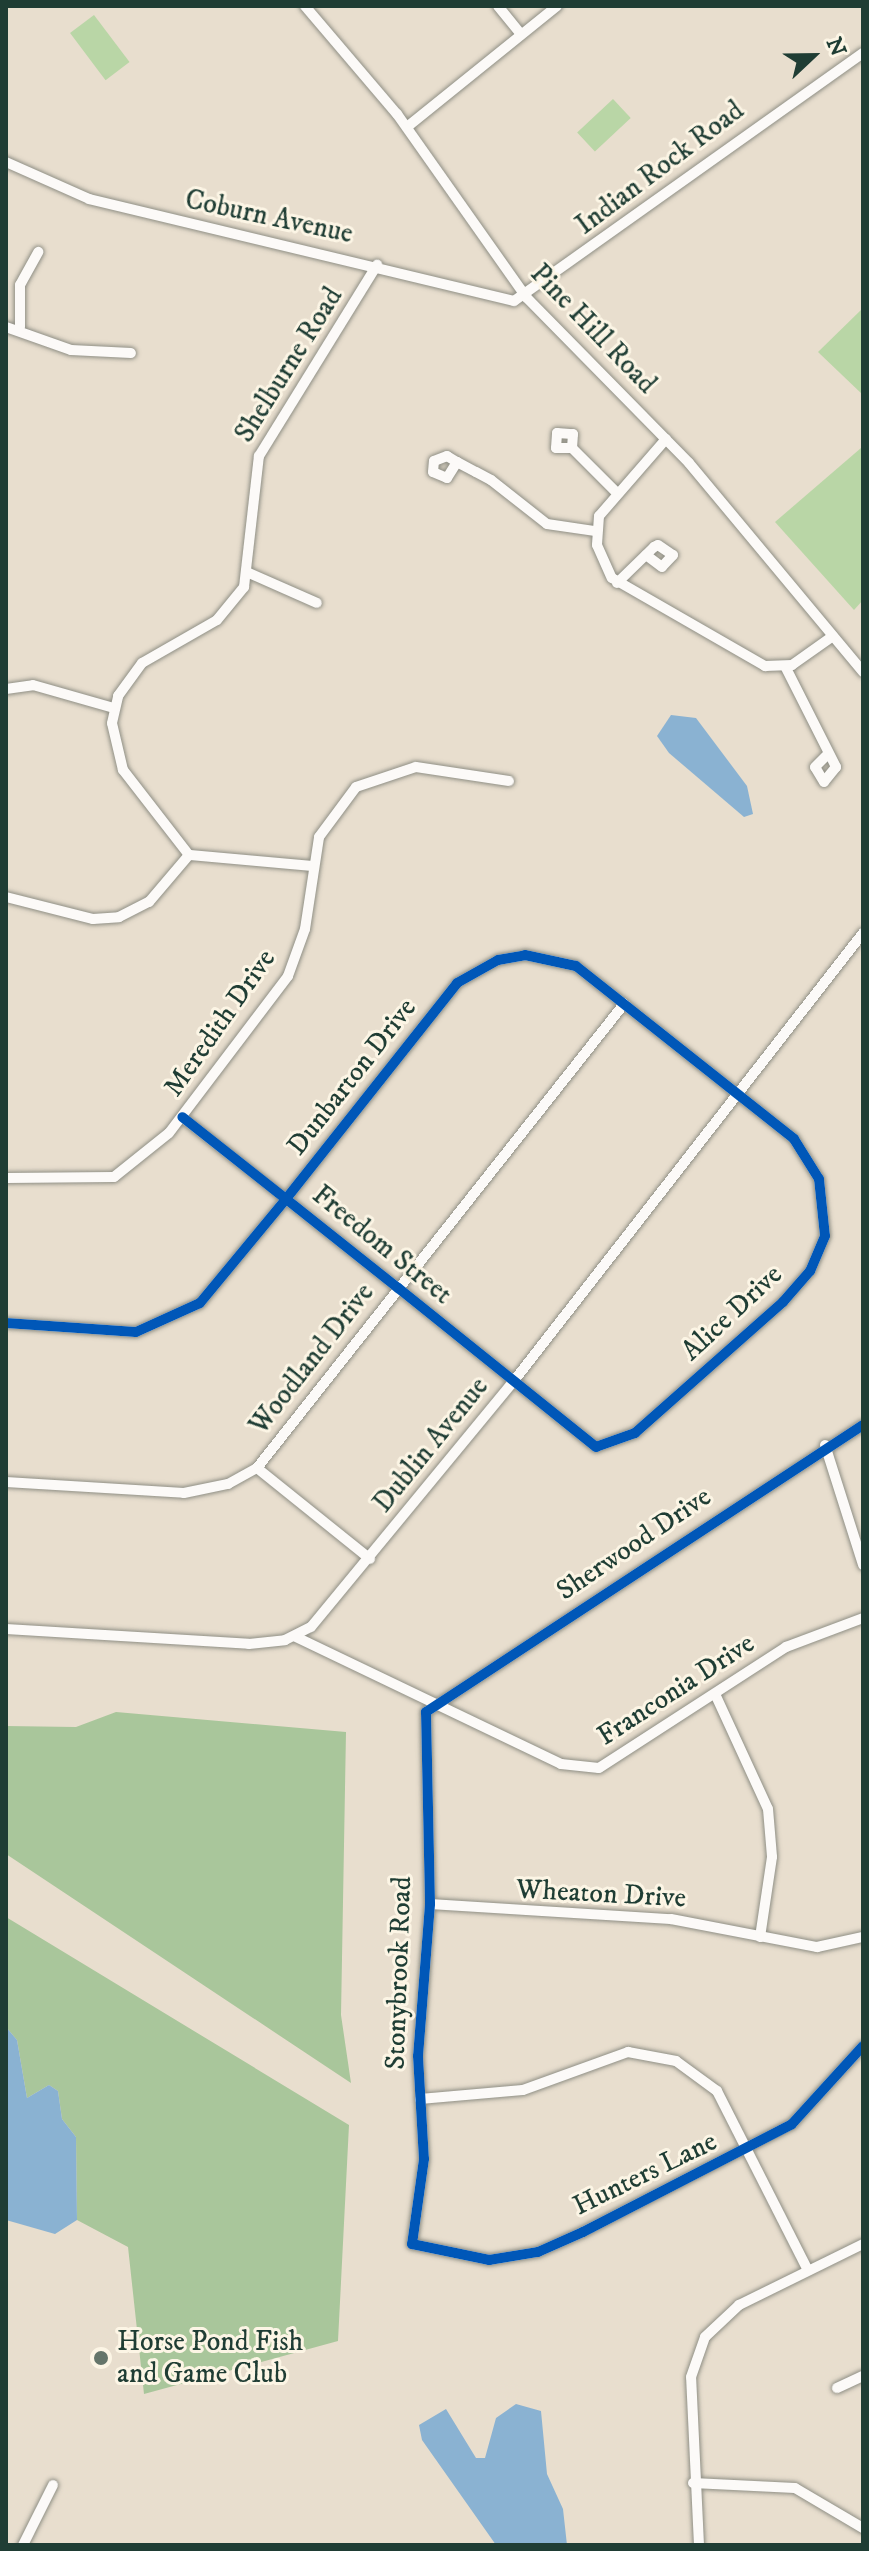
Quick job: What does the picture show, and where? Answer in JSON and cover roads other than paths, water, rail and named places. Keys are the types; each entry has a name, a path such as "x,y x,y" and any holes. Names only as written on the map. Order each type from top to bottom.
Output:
{"street":[{"name":"Pine Hill Road","path":"305,6 407,127 527,298 666,439 863,672"},
{"path":"498,6 521,34"},
{"path":"407,127 557,6"},
{"name":"Indian Rock Road","path":"527,298 863,53"},
{"name":"Coburn Avenue","path":"6,162 89,199 377,265 488,298 527,298"},
{"path":"20,327 20,285 38,252"},
{"name":"Shelburne Road","path":"249,573 251,488 259,456 377,265"},
{"path":"6,327 20,327 71,350 131,353"},
{"path":"666,439 615,491 595,531 601,559 617,583 743,657 786,668 833,636"},
{"path":"572,448 615,491"},
{"path":"457,462 547,524 595,531"},
{"path":"617,583 646,555"},
{"path":"313,866 189,855 123,770 114,708 142,663 217,620 249,573 317,603"},
{"path":"786,668 828,754"},
{"path":"6,689 33,685 114,708"},
{"name":"Meredith Drive","path":"6,1178 114,1177 143,1161 182,1117 288,976 301,946 319,837 343,797 384,772 416,767 509,781"},
{"path":"6,897 93,919 119,917 149,902 189,855"},
{"name":"Dublin Avenue","path":"296,1637 323,1617 513,1382 863,933"},
{"name":"Dunbarton Drive","path":"6,1323 136,1332 166,1324 200,1303 457,983 476,969 525,955 553,958 624,1004 737,1095"},
{"name":"Woodland Drive","path":"6,1482 184,1493 228,1484 257,1468 624,1004"},
{"name":"Alice Drive","path":"513,1382 590,1444 616,1446 810,1271 827,1226 819,1179 794,1139 737,1095"},
{"name":"Freedom Street","path":"182,1117 513,1382"},
{"name":"Sherwood Drive","path":"435,1706 825,1445 863,1425"},
{"path":"825,1445 863,1565"},
{"path":"257,1468 370,1559"},
{"name":"Franconia Drive","path":"296,1637 561,1764 599,1768 716,1696 786,1647 863,1618"},
{"path":"6,1629 249,1644 296,1637"},
{"path":"716,1696 768,1809 772,1857 760,1937"},
{"name":"Stonybrook Road","path":"412,2244 424,2159 419,1994 430,1904 422,1736 435,1706"},
{"name":"Wheaton Drive","path":"430,1904 671,1919 817,1947 863,1937"},
{"name":"Hunters Lane","path":"412,2244 489,2260 538,2252 749,2150 812,2109 863,2046"},
{"path":"420,2099 497,2096 603,2056 652,2053 708,2081 749,2150 808,2270"},
{"path":"699,2545 693,2483 691,2377 701,2344 739,2305 863,2244"},
{"path":"837,2388 863,2376"},
{"path":"693,2483 795,2488 863,2528"},
{"path":"23,2545 53,2485"}],"water":[{"path":"671,715 696,718 747,786 753,814 744,817 669,753 657,736"},
{"path":"6,2027 17,2040 27,2098 49,2085 58,2091 62,2119 76,2137 77,2220 55,2234 6,2220"},
{"path":"516,2404 541,2411 547,2474 563,2509 567,2545 496,2545 422,2440 419,2425 446,2409 476,2458 485,2458 496,2418"}],"place":[{"name":"Horse Pond Fish and Game Club","path":"101,2358"}]}
